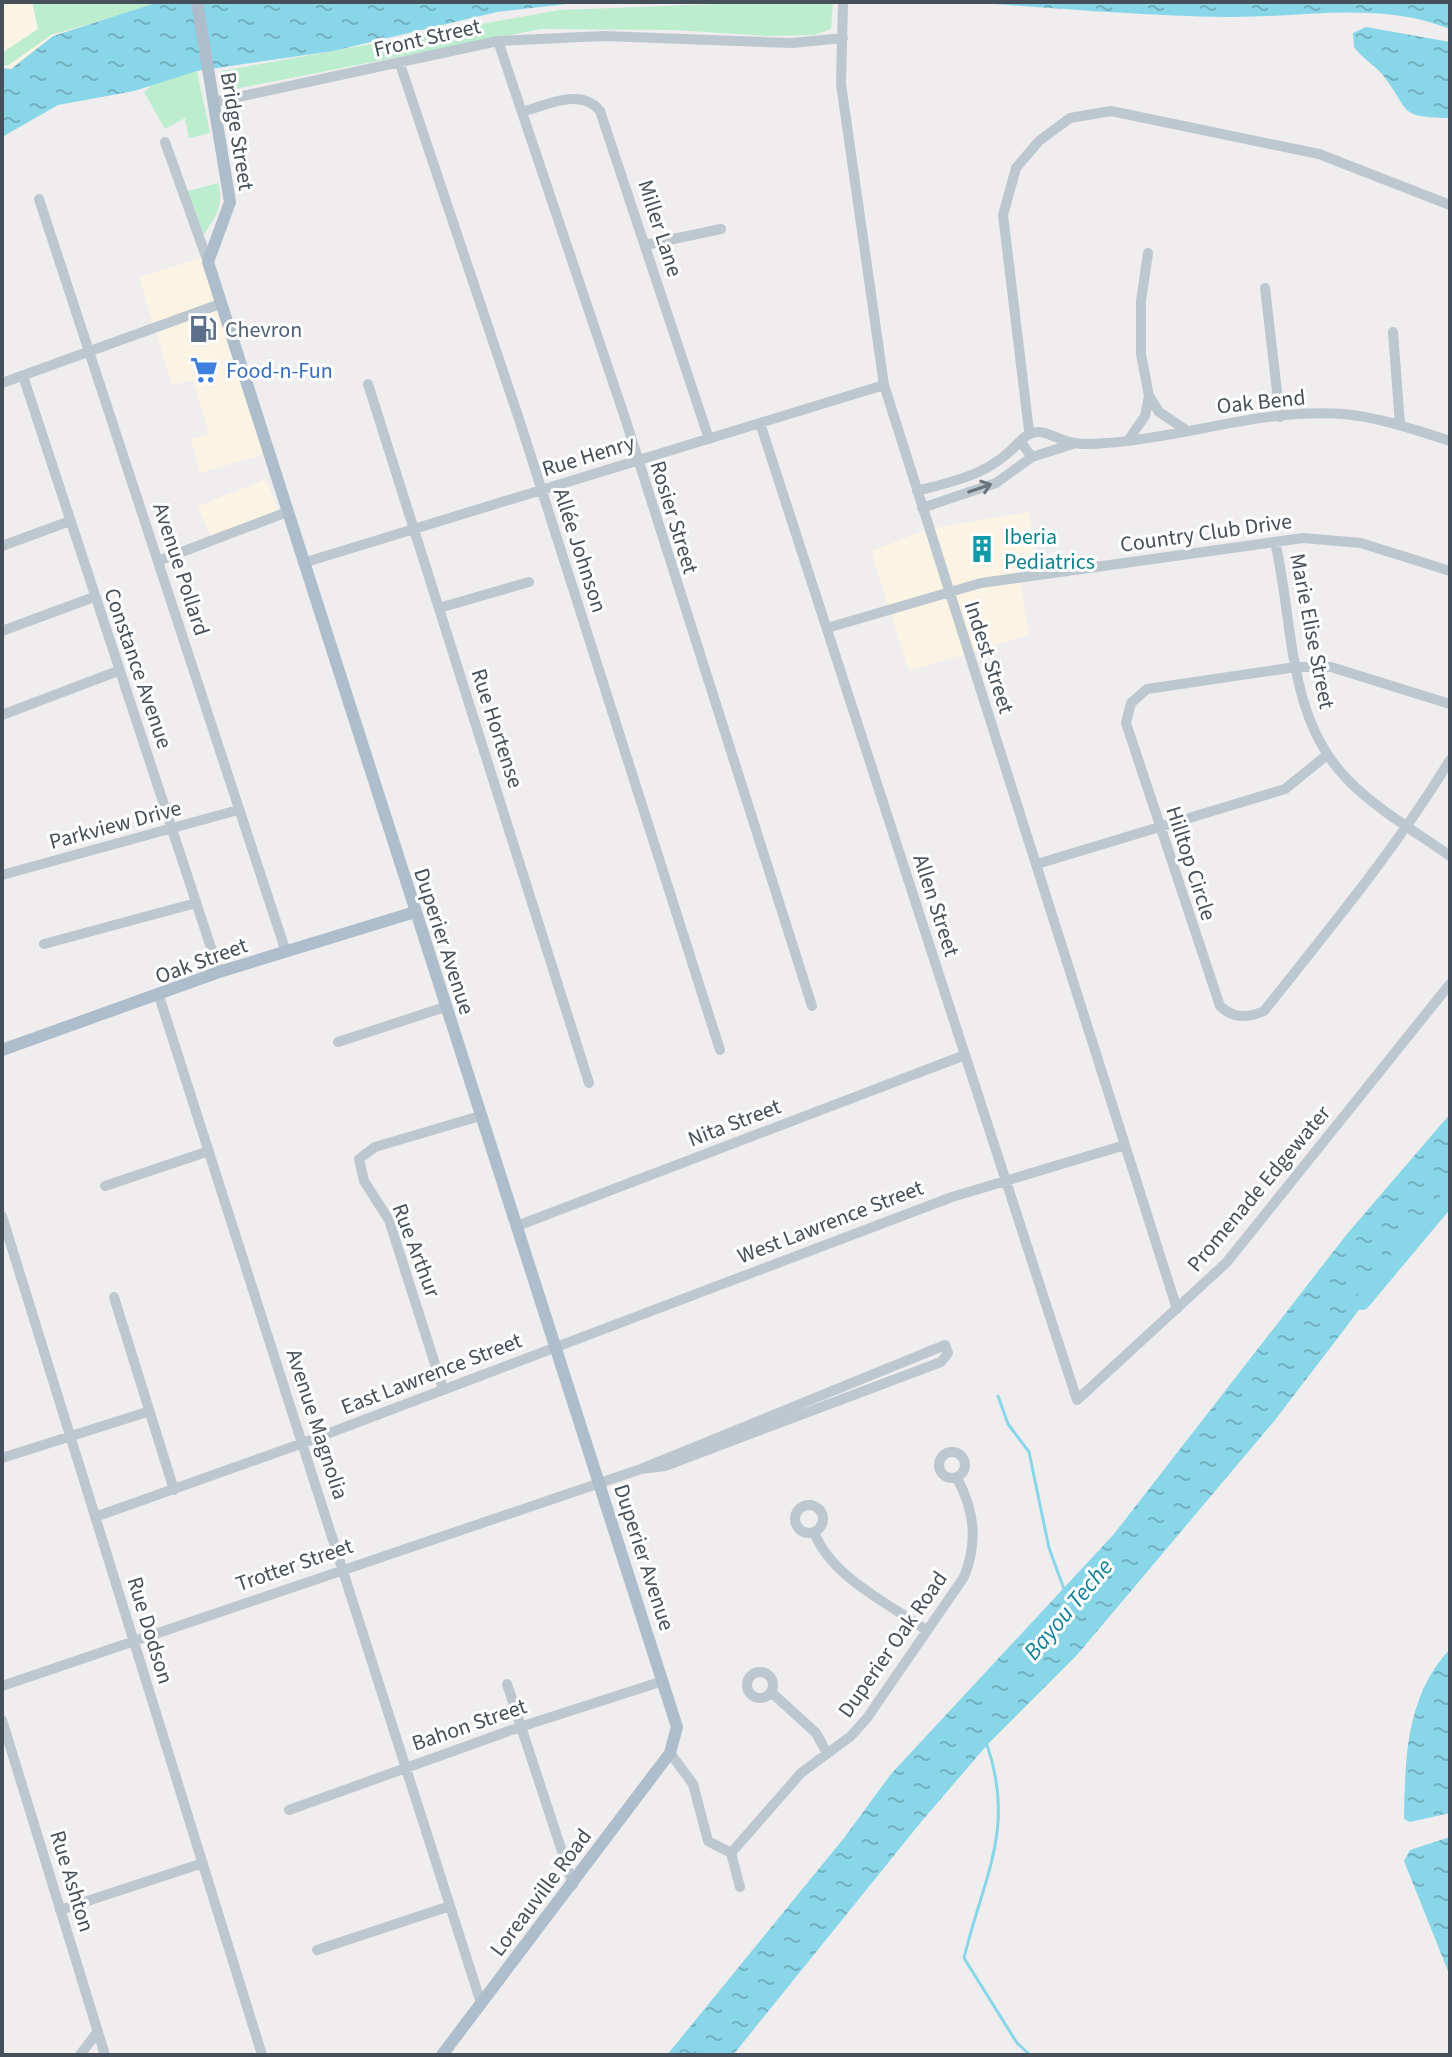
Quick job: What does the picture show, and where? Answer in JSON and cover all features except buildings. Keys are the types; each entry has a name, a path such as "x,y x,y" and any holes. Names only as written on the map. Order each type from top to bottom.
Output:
{"main road":[{"name":"Bridge Street","path":"197,2 230,202 208,262"},
{"name":"Duperier Avenue","path":"208,262 663,1681 677,1727 670,1753"},
{"name":"Oak Street","path":"2,1050 219,972 415,912"},
{"name":"Loreauville Road","path":"442,2055 670,1753"}],"street":[{"name":"Indest Street","path":"843,2 841,84 884,385 1177,1309"},
{"name":"Front Street","path":"215,102 498,41 604,36 792,43 843,38"},
{"name":"Rosier Street","path":"498,41 812,1006"},
{"name":"Allée Johnson","path":"400,64 541,490 720,1050"},
{"name":"Miller Lane","path":"522,112 569,99 593,101 600,111 709,439"},
{"path":"917,491 984,471 1003,460 1029,431 1003,215 1016,168 1039,141 1070,118 1111,111 1319,154 1450,205"},
{"name":"Duperier Avenue","path":"165,142 208,262"},
{"name":"Avenue Pollard","path":"39,199 286,952"},
{"path":"645,245 721,229"},
{"path":"1148,253 1141,301 1141,354 1149,396 1159,412 1186,430"},
{"path":"1265,288 1280,417"},
{"path":"2,383 220,304"},
{"path":"1393,332 1400,425"},
{"name":"Constance Avenue","path":"23,376 219,972"},
{"name":"Rue Hortense","path":"368,384 589,1083"},
{"name":"Rue Henry","path":"303,563 884,385"},
{"path":"1129,439 1145,416 1149,396"},
{"name":"Oak Bend","path":"922,508 996,483 1032,457 1075,443 1129,439 1280,417 1343,414 1400,425 1450,441"},
{"name":"Allen Street","path":"760,423 1077,1400"},
{"name":"Oak Bend","path":"1029,431 1039,430 1075,443"},
{"path":"1020,441 1032,457"},
{"path":"158,561 287,512"},
{"path":"2,546 70,521"},
{"name":"Country Club Drive","path":"827,628 981,583 1275,542 1339,539 1450,571"},
{"name":"Marie Elise Street","path":"1275,542 1306,709 1327,755 1362,794 1450,856"},
{"path":"439,608 529,582"},
{"path":"2,631 94,597"},
{"name":"Hilltop Circle","path":"1450,704 1331,667 1296,667 1147,689 1131,703 1126,723 1214,996 1229,1014 1241,1017 1264,1011 1408,826 1450,760"},
{"path":"2,715 118,671"},
{"path":"1037,864 1285,789 1327,755"},
{"name":"Parkview Drive","path":"2,875 238,810"},
{"path":"44,944 196,903"},
{"name":"Promenade Edgewater","path":"1077,1400 1226,1263 1450,984"},
{"name":"Avenue Magnolia","path":"159,996 481,2003"},
{"path":"338,1042 445,1007"},
{"name":"Nita Street","path":"517,1226 965,1055"},
{"name":"Rue Arthur","path":"443,1389 389,1220 364,1181 359,1159 375,1147 480,1116"},
{"name":"West Lawrence Street","path":"555,1348 952,1197 1125,1145"},
{"path":"105,1186 209,1151"},
{"name":"Rue Dodson","path":"2,1216 8,1254 95,1517 262,2055"},
{"path":"114,1297 147,1412 174,1490"},
{"path":"945,1345 948,1353 941,1362 893,1373 945,1345"},
{"name":"East Lawrence Street","path":"95,1517 555,1348"},
{"name":"Trotter Street","path":"2,1686 600,1482 641,1469 665,1466 690,1452 893,1373"},
{"path":"2,1458 147,1412"},
{"name":"Duperier Oak Road","path":"731,1853 801,1773 851,1736 867,1718 964,1577 973,1556 975,1533 971,1510 957,1478"},
{"path":"814,1532 821,1550 835,1566 926,1630"},
{"name":"Bahon Street","path":"289,1810 520,1727 663,1681"},
{"path":"507,1684 573,1885"},
{"path":"771,1692 816,1733 827,1753"},
{"name":"Rue Ashton","path":"2,1720 105,2055"},
{"path":"670,1753 693,1784 708,1841 731,1853 740,1887"},
{"path":"60,1910 203,1863"},
{"path":"317,1950 450,1906"},
{"path":"80,2055 98,2031"}],"shaded area":[{"path":"2,2 253,2 2,89"},
{"path":"205,257 264,454 200,473 191,440 209,434 193,380 172,385 139,277"},
{"path":"266,479 278,511 211,538 198,506"},
{"path":"1028,512 1038,568 1018,572 1029,635 909,671 871,551 929,529"}],"green space":[{"path":"32,2 165,2 51,35 9,65 2,66 2,53 38,29"},
{"path":"833,2 831,29 814,35 766,36 674,30 541,29 224,91 222,71 559,10"},
{"path":"197,71 210,133 189,138 185,118 165,129 144,92 157,81"},
{"path":"218,183 219,206 201,238 185,192"}],"water":[{"path":"159,2 668,2 566,4 497,12 333,51 197,71 134,91 58,105 2,137 2,68 11,69 53,36"},
{"path":"966,2 1450,2 1450,29 1423,20 1368,13 1194,16"},
{"path":"1366,27 1450,42 1450,118 1421,116 1407,110 1382,74 1354,47 1353,33"},
{"path":"1450,1114 1450,1189 1275,1420 1077,1655 987,1745 921,1822 733,2055 667,2055 844,1838 891,1774 1114,1534 1347,1234"},
{"path":"1450,1649 1450,1813 1410,1822 1404,1819 1405,1773 1416,1707 1435,1667"},
{"path":"1450,1837 1450,1976 1404,1861 1410,1850"}],"waterway":[{"name":"Bayou Teche","path":"1362,1302 1450,1197"},
{"path":"998,1396 1008,1424 1029,1452 1049,1548 1064,1589"},
{"path":"987,1745 995,1775 997,1828 994,1853 964,1958 1017,2043 1030,2055"},
{"path":"1111,2055 1147,2055"}],"place":[{"name":"Chevron","path":"203,329"},
{"name":"Food-n-Fun","path":"204,370"},
{"name":"Iberia Pediatrics","path":"982,549"}]}
